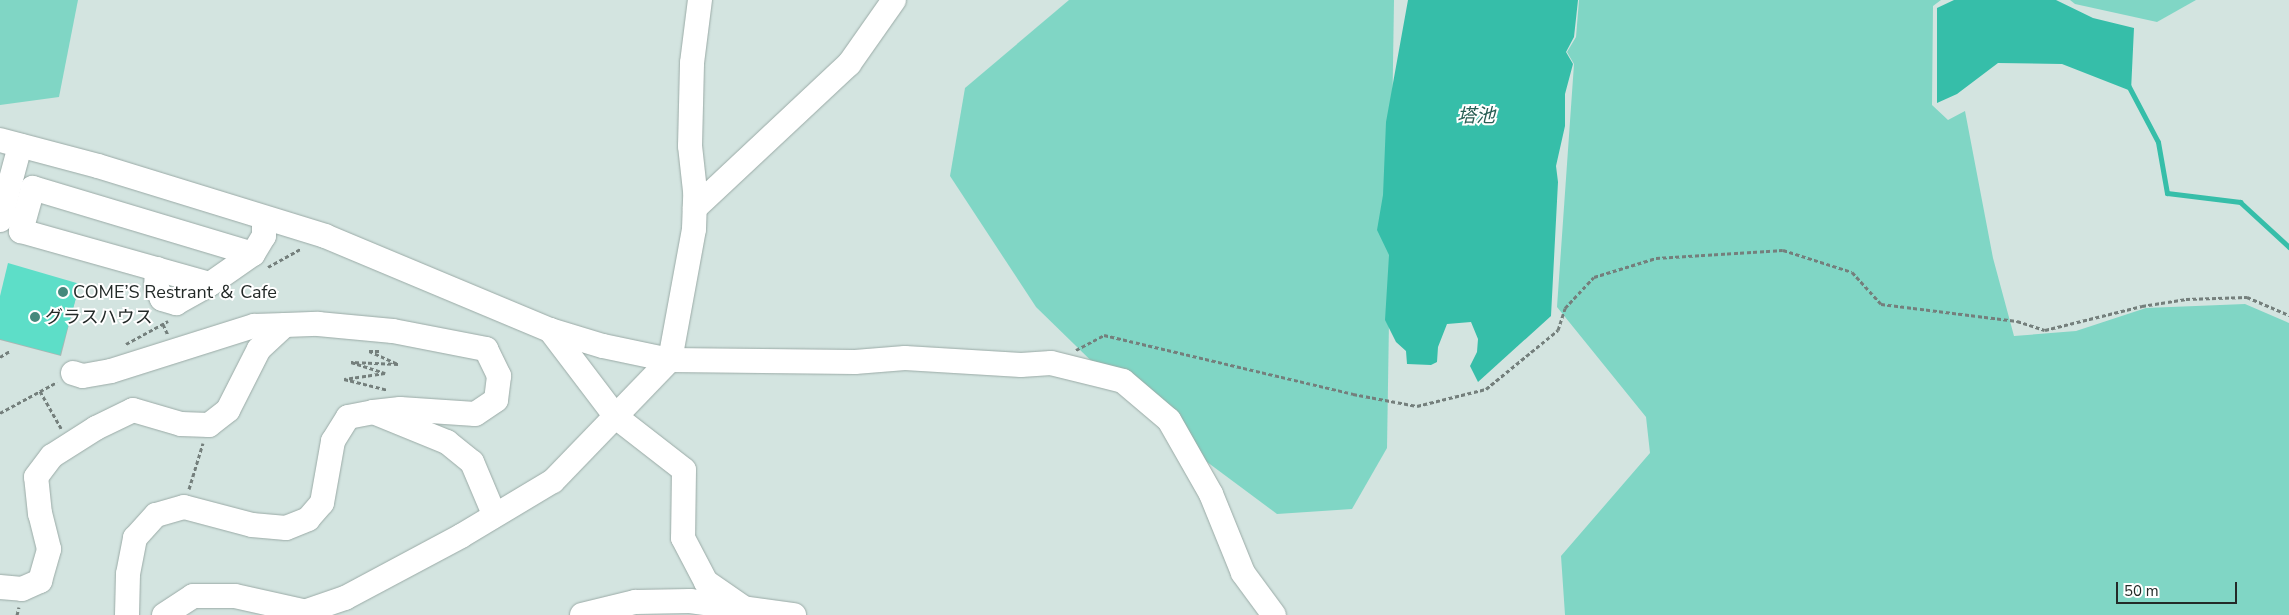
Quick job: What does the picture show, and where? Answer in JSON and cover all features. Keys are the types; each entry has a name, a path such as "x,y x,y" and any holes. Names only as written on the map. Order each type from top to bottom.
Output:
{"street":[{"path":"164,615 193,596 235,596 299,613 345,598 461,536 494,514 553,481 670,360 691,248 695,208 690,146 692,62 700,0"},
{"path":"695,208 849,64 894,0"},
{"path":"0,220 10,143 98,166 325,236 550,330 603,346 670,360 855,362 905,358 1021,365 1051,362 1123,381 1169,420 1211,494 1243,573 1274,615"},
{"path":"32,188 259,261 210,284 21,231 32,188"},
{"path":"259,261 264,236 264,218"},
{"path":"73,373 83,376 111,371 254,326 318,324 393,331 486,349 499,376 496,400 475,414 400,409 372,402 348,417 333,441 322,503 308,519 286,528 252,524 184,507 156,515 135,538 128,574 127,615"},
{"path":"0,587 22,589 40,581 49,549 40,514 36,477 52,456 70,444 133,410 181,424 209,425 228,410 259,349 285,325"},
{"path":"550,330 616,417 684,470 683,538 706,582 748,611"},
{"path":"372,402 447,442 472,462 494,514"},
{"path":"582,615 635,602 690,602 748,611 794,615"}],"path":[{"path":"259,261 325,236"},
{"path":"1051,362 1104,335 1354,394 1417,406 1486,389 1558,330 1565,308 1594,277 1656,258 1783,250 1852,272 1881,304 2017,321 2044,330 2142,306 2186,299 2247,297 2289,315"},
{"path":"122,346 171,320"},
{"path":"0,357 10,351"},
{"path":"372,402 389,390 344,378 385,373 351,362 398,364 369,351 389,351"},
{"path":"0,413 73,373"},
{"path":"40,391 70,444"},
{"path":"184,507 209,425"}],"shaded area":[{"path":"0,0 78,0 59,97 0,105"},
{"path":"1069,0 1394,0 1387,448 1352,509 1277,514 1156,424 1036,307 950,176 965,88"},
{"path":"1579,0 1941,0 1933,6 1932,105 1948,120 1965,111 1993,258 2014,336 2076,331 2146,308 2245,304 2289,323 2289,615 1565,615 1561,556 1650,453 1646,417 1557,307 1574,64 1567,52 1576,37"},
{"path":"2070,0 2196,0 2157,22 2075,4"}],"water":[{"name":"塔池","path":"1408,0 1578,0 1574,37 1566,52 1573,64 1565,94 1565,126 1556,166 1558,182 1551,316 1478,382 1470,366 1477,352 1478,339 1471,322 1447,324 1438,347 1437,362 1431,365 1407,364 1406,351 1396,342 1385,320 1389,255 1377,230 1383,195 1386,122"},
{"path":"1954,0 2056,0 2093,18 2134,28 2131,91 2062,64 1998,63 1957,94 1937,103 1937,8"}],"building":[{"name":"グラスハウス","path":"8,263 80,284 60,355 0,339 0,296"}],"waterway":[{"path":"2128,85 2158,142 2167,193 2240,202 2289,247"}],"place":[{"name":"COME’S Restrant ＆ Cafe","path":"63,292"},
{"name":"グラスハウス","path":"35,317"}]}
